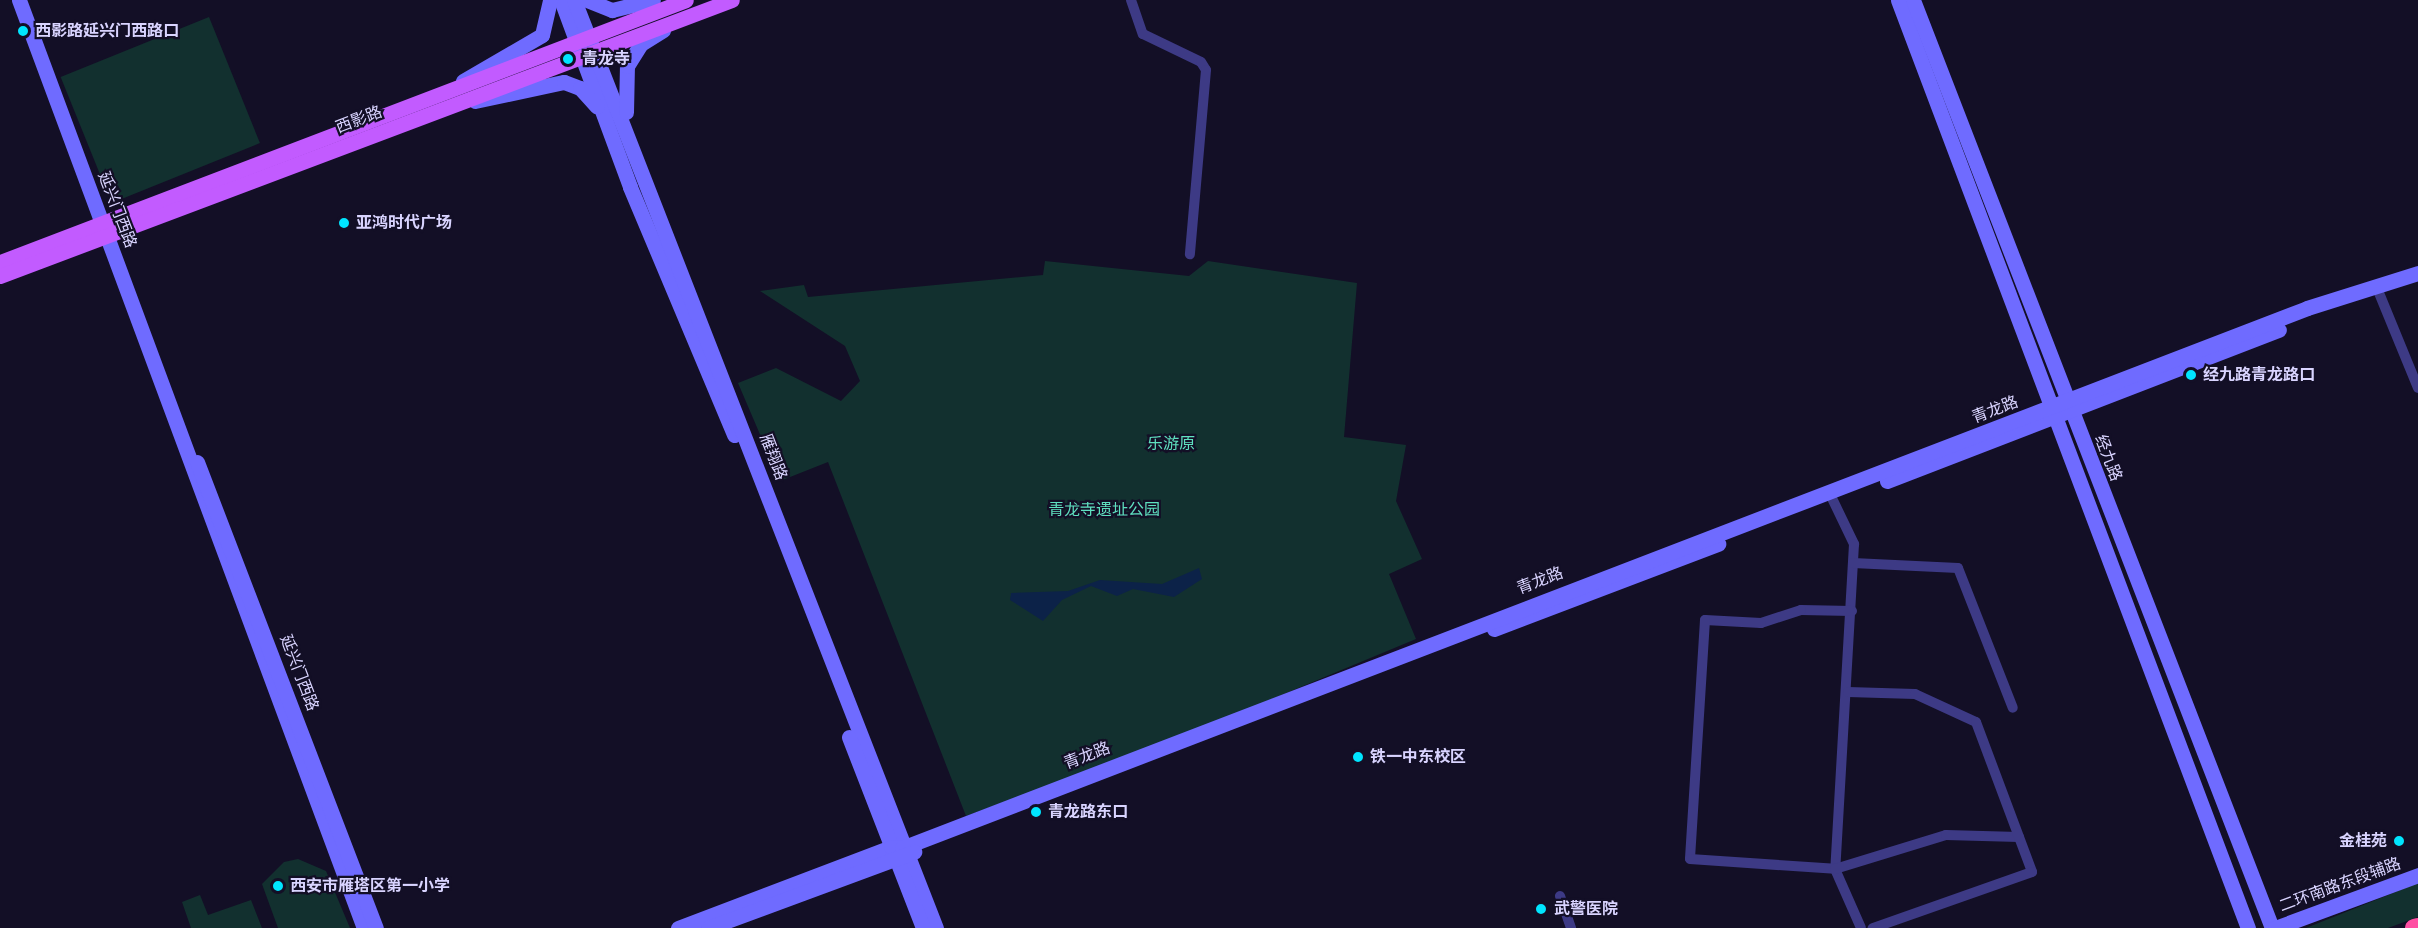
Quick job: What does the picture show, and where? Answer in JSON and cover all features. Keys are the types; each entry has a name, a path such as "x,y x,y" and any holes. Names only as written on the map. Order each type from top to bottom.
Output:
{"main road":[{"name":"西影路","path":"0,276 105,229 448,97 582,39 686,0"},
{"name":"西影路","path":"448,97 590,54 732,0"},
{"name":"西影路","path":"0,262 105,229"}],"street":[{"name":"延兴门西路","path":"19,0 364,928"},
{"path":"448,97 542,35 550,0"},
{"name":"雁翔路","path":"561,0 629,133 899,852 923,928"},
{"name":"雁翔路","path":"574,0 582,39"},
{"path":"587,0 612,10 653,0"},
{"path":"1131,0 1143,34 1201,62 1206,70 1190,254"},
{"name":"经九路","path":"1898,0 2273,928"},
{"name":"经九路","path":"1914,0 2248,928"},
{"path":"629,133 627,66 641,44 679,20"},
{"name":"雁翔路","path":"590,54 606,120 746,463 899,852 936,928"},
{"path":"448,97 564,82 587,94 606,120"},
{"name":"青龙路","path":"2379,293 2418,273"},
{"name":"青龙路","path":"708,928 899,852 1831,497 2310,318 2379,293 2418,283"},
{"path":"2379,293 2418,388"},
{"name":"延兴门西路","path":"181,433 208,483 376,928"},
{"path":"1831,497 1854,544 1848,692 1834,869 1861,928"},
{"path":"1853,563 1958,568 2013,708"},
{"path":"1852,611 1801,610 1761,622 1705,620 1690,859 1834,869 1946,834 2019,837"},
{"path":"1848,692 1915,694 1976,722 2032,872 1873,928"},
{"name":"青龙路","path":"678,928 899,852"},
{"name":"二环南路东段辅路","path":"2273,928 2418,875"},
{"path":"1560,896 1571,928"}],"green space":[{"path":"209,17 260,143 112,203 61,77"},
{"name":"青龙寺遗址公园","path":"1045,261 1189,276 1208,261 1357,283 1344,437 1406,445 1396,501 1422,559 1389,574 1416,639 1178,738 966,816 828,462 780,481 738,383 776,368 841,401 860,381 845,346 760,291 804,285 808,297 1043,275"},
{"path":"298,859 326,871 350,928 278,928 262,884 284,862"},
{"path":"2418,883 2418,917 2388,928 2306,928"},
{"path":"200,895 208,915 251,900 262,928 191,928 182,902"}],"water":[{"path":"1199,568 1202,579 1174,597 1133,589 1117,596 1091,586 1062,600 1043,621 1010,600 1011,593 1068,591 1100,580 1162,584"}],"place":[{"name":"西影路延兴门西路口","path":"23,31"},
{"name":"青龙寺","path":"568,59"},
{"name":"亚鸿时代广场","path":"344,223"},
{"name":"经九路青龙路口","path":"2191,375"},
{"name":"铁一中东校区","path":"1358,757"},
{"name":"青龙路东口","path":"1036,812"},
{"name":"金桂苑","path":"2399,841"},
{"name":"西安市雁塔区第一小学","path":"278,886"},
{"name":"武警医院","path":"1541,909"}],"park label":[{"name":"乐游原","path":"1171,444"}]}
